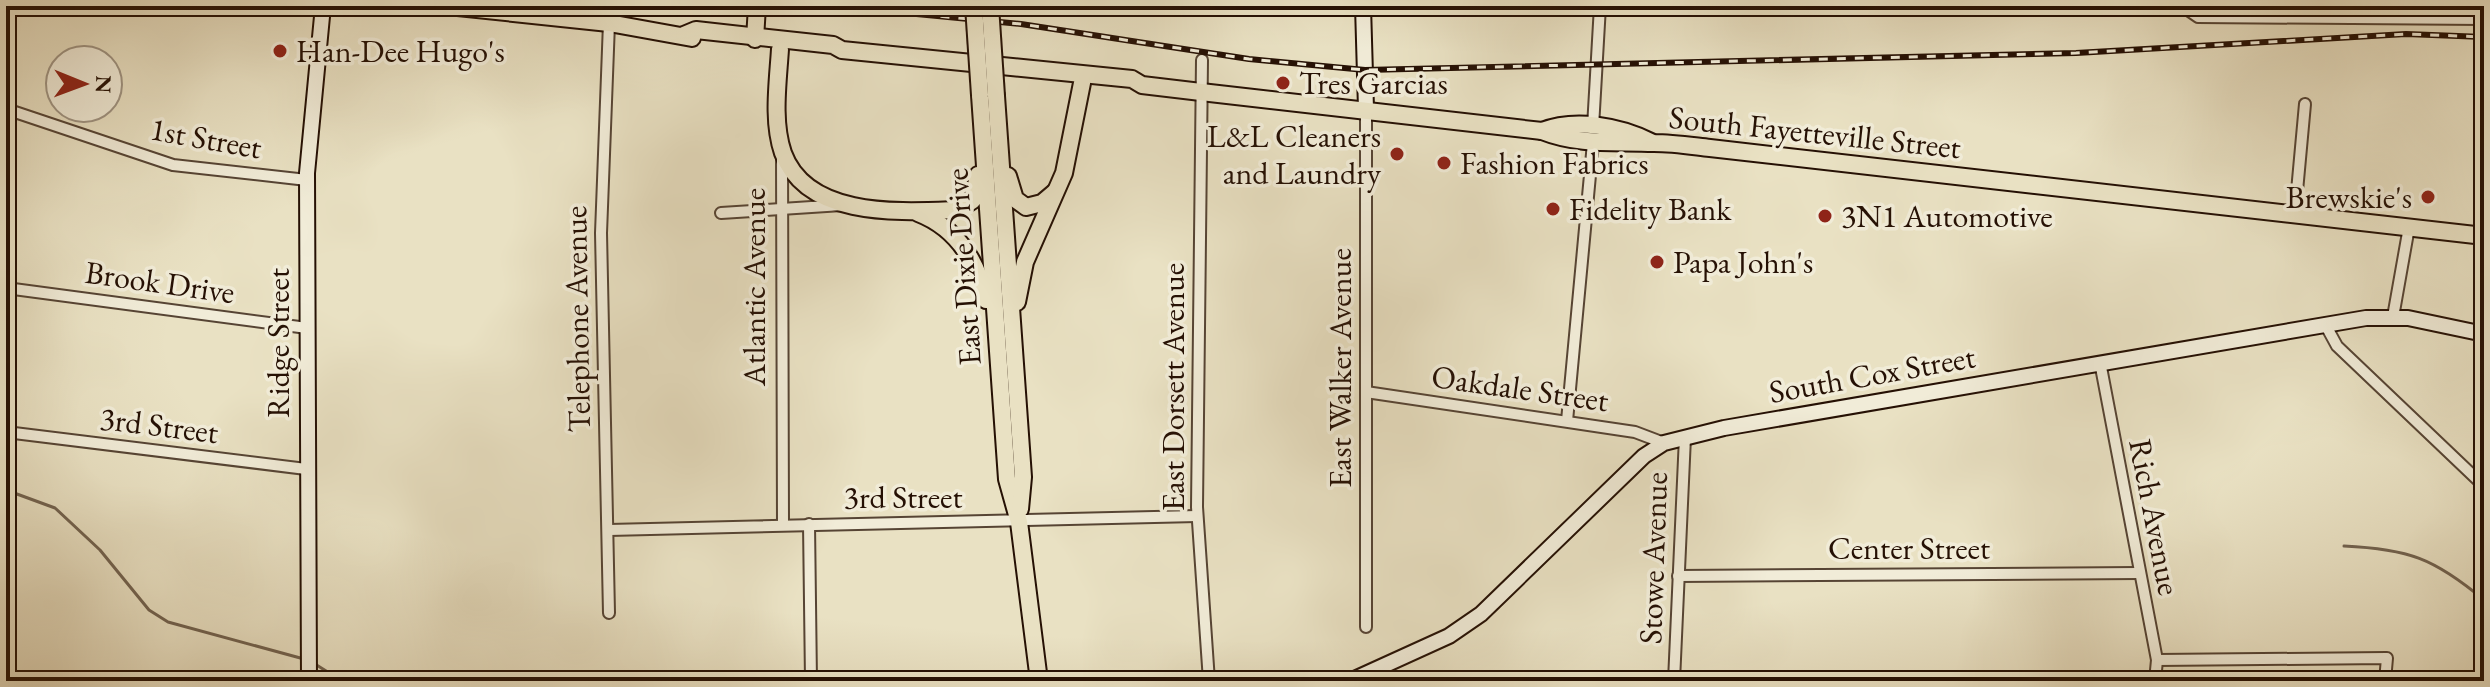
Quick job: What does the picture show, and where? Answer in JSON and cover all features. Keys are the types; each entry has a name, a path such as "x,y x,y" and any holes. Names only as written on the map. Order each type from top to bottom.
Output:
{"main road":[{"name":"Ridge Street","path":"309,681 307,180 323,6"},
{"path":"448,6 609,23 833,55 842,50"},
{"path":"755,39 757,6"},
{"name":"East Dixie Drive","path":"974,6 998,148 1023,477 1019,522"},
{"name":"East Dixie Drive","path":"990,6 988,96 982,137 996,341 1007,479 1019,522 1039,681"},
{"path":"684,35 696,30 755,39 833,45 842,50 954,62 964,60 1132,79 1142,85 1366,109 1363,6"},
{"name":"Atlantic Avenue","path":"780,49 777,109 782,150"},
{"path":"954,62 963,70 1132,89 1142,85"},
{"path":"1011,331 1025,262 1058,189 1069,155 1082,83"},
{"name":"South Fayetteville Street","path":"1366,109 1548,133 1560,124 1593,135 2484,236"},
{"path":"782,150 789,166 805,185 844,205 958,210 968,206 976,193 982,137"},
{"path":"998,148 1018,202 1035,207 1058,189"},
{"path":"909,210 936,222 961,242 984,292 996,341"},
{"name":"South Cox Street","path":"1350,681 1439,641 1481,614 1644,456 1664,443 2100,362 2325,324 2393,317 2484,334"}],"street":[{"path":"1567,421 1593,135 1600,6"},
{"path":"2184,6 2198,17 2484,19"},
{"name":"Telephone Avenue","path":"609,23 601,218 609,613"},
{"name":"East Dorsett Avenue","path":"1202,60 1197,516 1209,681"},
{"path":"2295,213 2305,104"},
{"name":"1st Street","path":"6,109 173,165 307,180"},
{"name":"East Walker Avenue","path":"1366,109 1366,627"},
{"name":"Atlantic Avenue","path":"782,150 783,525"},
{"path":"721,213 844,205"},
{"path":"2393,317 2409,227"},
{"name":"Brook Drive","path":"6,288 307,328"},
{"path":"2325,324 2337,346 2484,486"},
{"name":"Rich Avenue","path":"2100,362 2157,660 2155,681"},
{"name":"Oakdale Street","path":"1366,392 1635,432 1664,443"},
{"name":"3rd Street","path":"6,432 306,469"},
{"name":"Stowe Avenue","path":"1674,681 1685,437"},
{"name":"3rd Street","path":"609,530 1197,516"},
{"path":"809,524 811,681"},
{"name":"Center Street","path":"1678,576 2139,573"},
{"path":"2157,660 2387,658 2385,681"}],"waterway":[{"path":"6,490 55,508 100,550 149,610 168,622 304,659"},
{"path":"2344,546 2386,550 2419,558 2450,574 2484,600"},
{"path":"315,664 342,681"}],"railway":[{"path":"833,6 1021,24 1249,59 1365,70 2076,53 2406,34 2484,37"}],"place":[{"name":"Han-Dee Hugo's","path":"280,51"},
{"name":"Tres Garcias","path":"1283,83"},
{"name":"L&L Cleaners and Laundry","path":"1397,154"},
{"name":"Fashion Fabrics","path":"1444,163"},
{"name":"Brewskie's","path":"2428,197"},
{"name":"Fidelity Bank","path":"1553,209"},
{"name":"3N1 Automotive","path":"1825,216"},
{"name":"Papa John's","path":"1657,262"}]}
